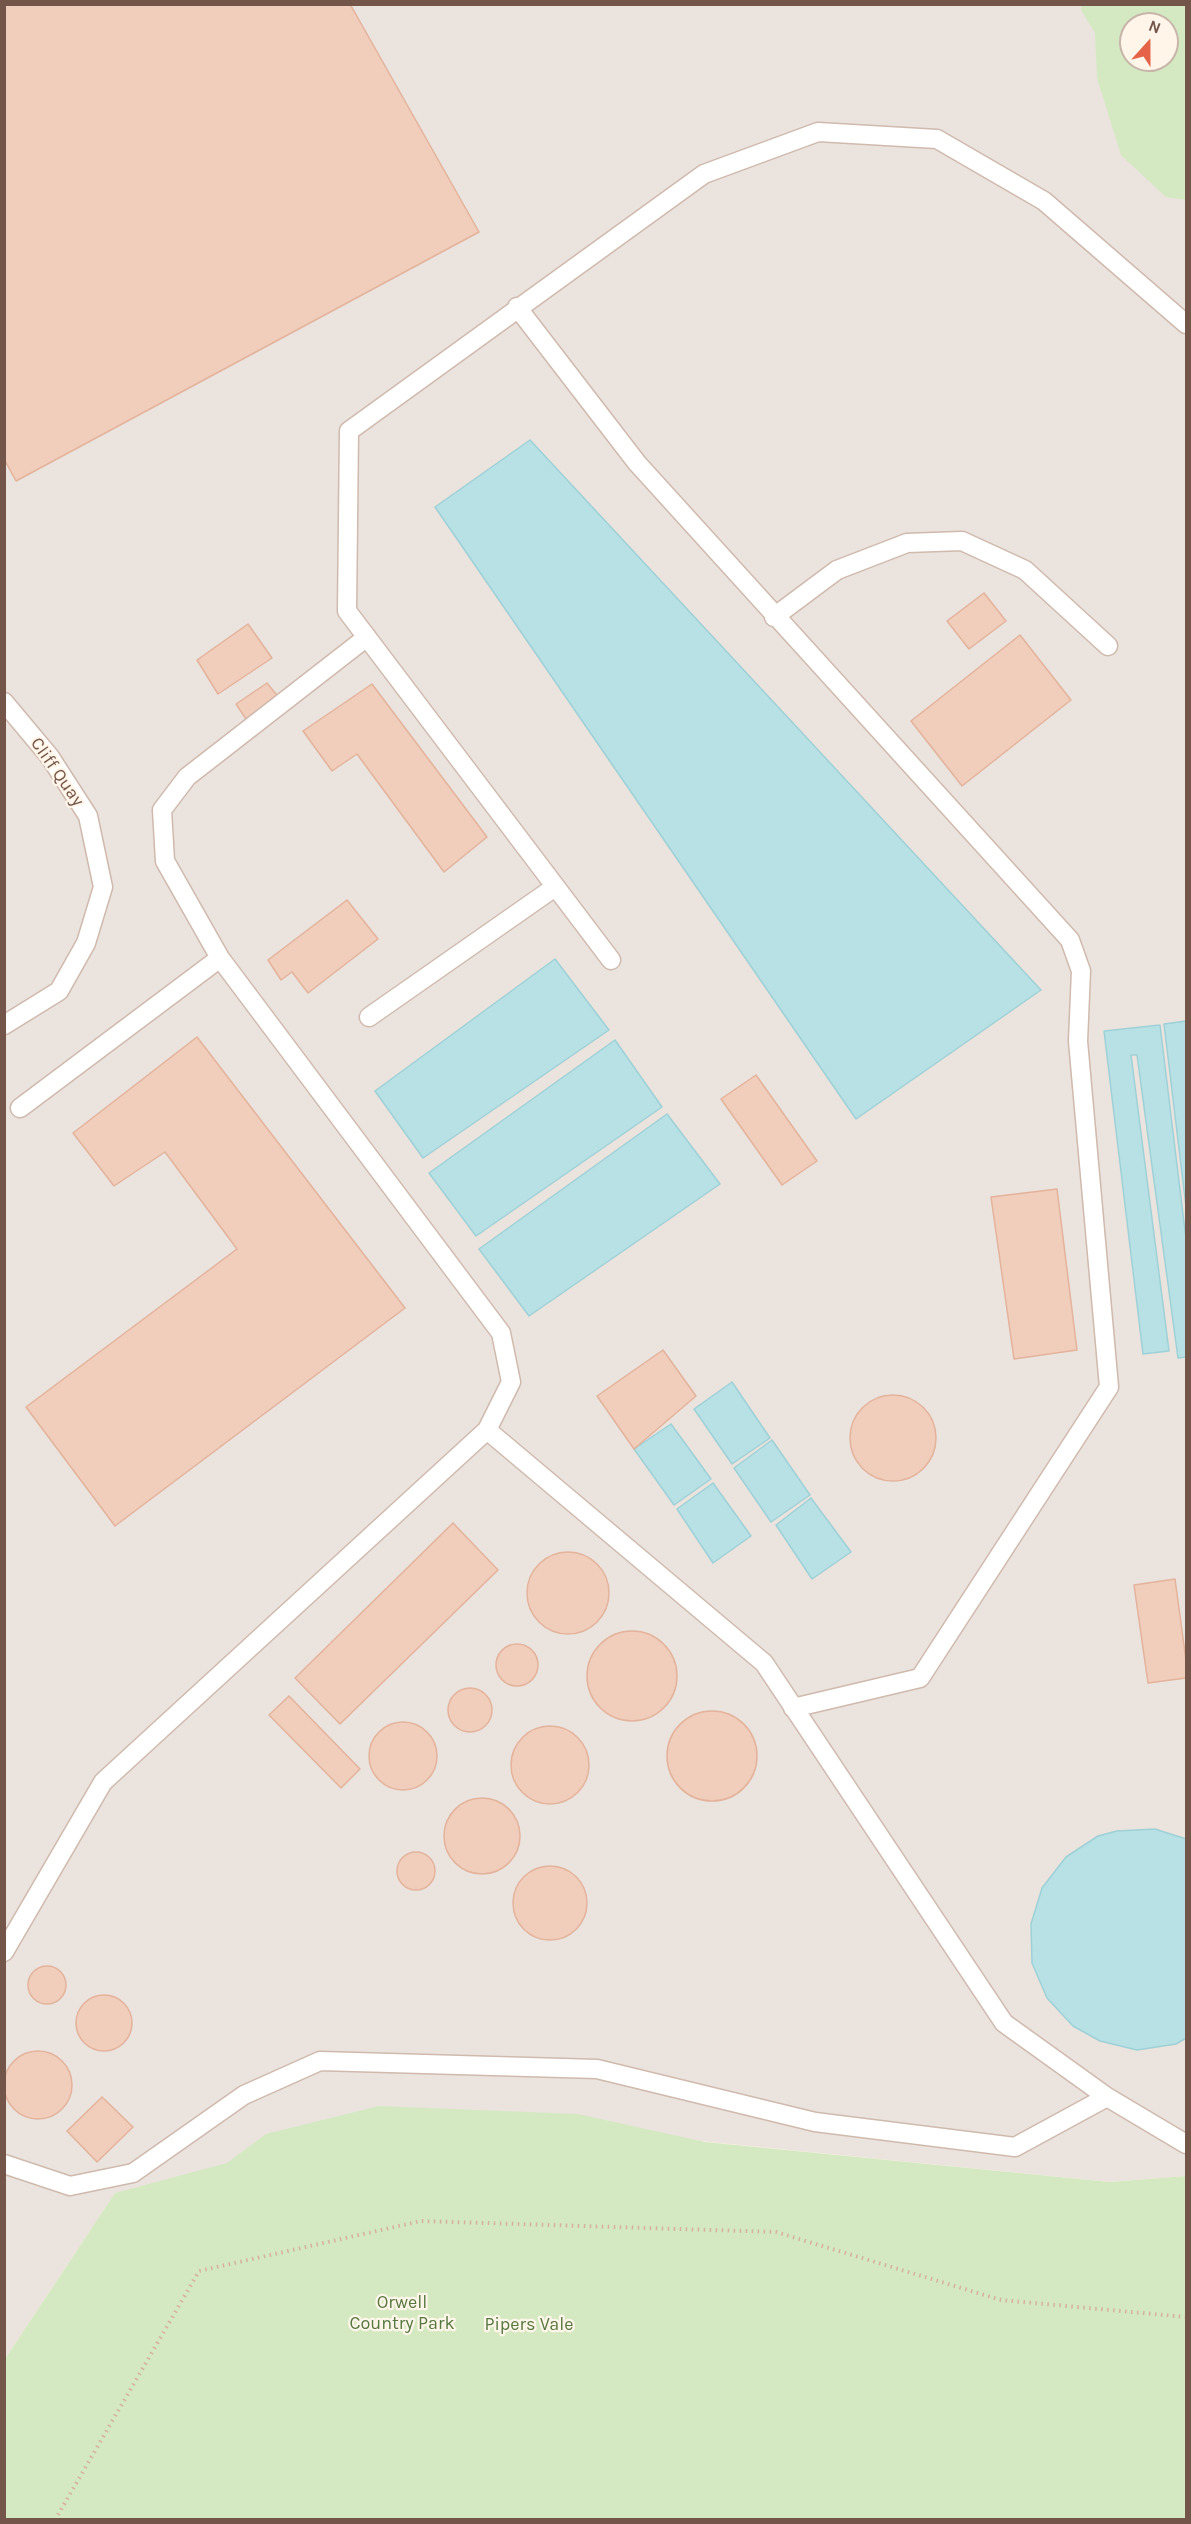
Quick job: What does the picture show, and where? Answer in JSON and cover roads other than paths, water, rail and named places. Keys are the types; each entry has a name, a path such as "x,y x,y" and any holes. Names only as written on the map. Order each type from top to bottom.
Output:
{"lane":[{"path":"611,960 347,611 349,431 704,174 818,132 937,140 1044,201 1186,324"},
{"path":"517,308 637,463 774,617 1070,940 1081,971 1078,1041 1109,1387 920,1678 793,1708"},
{"path":"774,617 837,570 907,543 962,541 1025,570 1108,646"},
{"path":"4,1952 104,1782 487,1430 511,1382 501,1333 220,958 165,861 162,810 187,777 367,638"},
{"name":"Cliff Quay","path":"4,702 50,757 88,816 103,887 86,943 59,991 4,1025"},
{"path":"369,1017 555,887"},
{"path":"20,1108 220,958"},
{"path":"487,1430 764,1663 1004,2023 1107,2097 1186,2144"},
{"path":"4,2164 70,2186 133,2173 244,2095 320,2061 597,2069 815,2122 1015,2148 1107,2097"}],"water":[{"path":"530,440 1041,990 856,1119 435,507"},
{"path":"555,959 609,1030 423,1158 375,1091"},
{"path":"1186,1021 1186,1207 1164,1024"},
{"path":"1160,1025 1186,1239 1186,1357 1178,1358 1137,1055 1131,1055 1169,1351 1143,1354 1104,1031"},
{"path":"615,1040 662,1107 476,1236 429,1173"},
{"path":"667,1114 720,1184 529,1316 479,1249"},
{"path":"732,1382 770,1438 732,1464 694,1409"},
{"path":"671,1424 711,1479 674,1505 634,1449"},
{"path":"772,1440 810,1495 771,1522 734,1468"},
{"path":"713,1483 751,1536 713,1563 677,1509"},
{"path":"811,1498 851,1552 812,1579 776,1525"},
{"path":"1155,1829 1186,1839 1186,2038 1176,2044 1137,2050 1100,2041 1073,2026 1047,1998 1032,1963 1031,1924 1042,1888 1066,1857 1098,1836 1117,1831"}],"park label":[{"name":"Orwell Country Park","path":"402,2313"},
{"name":"Pipers Vale","path":"529,2325"}]}
